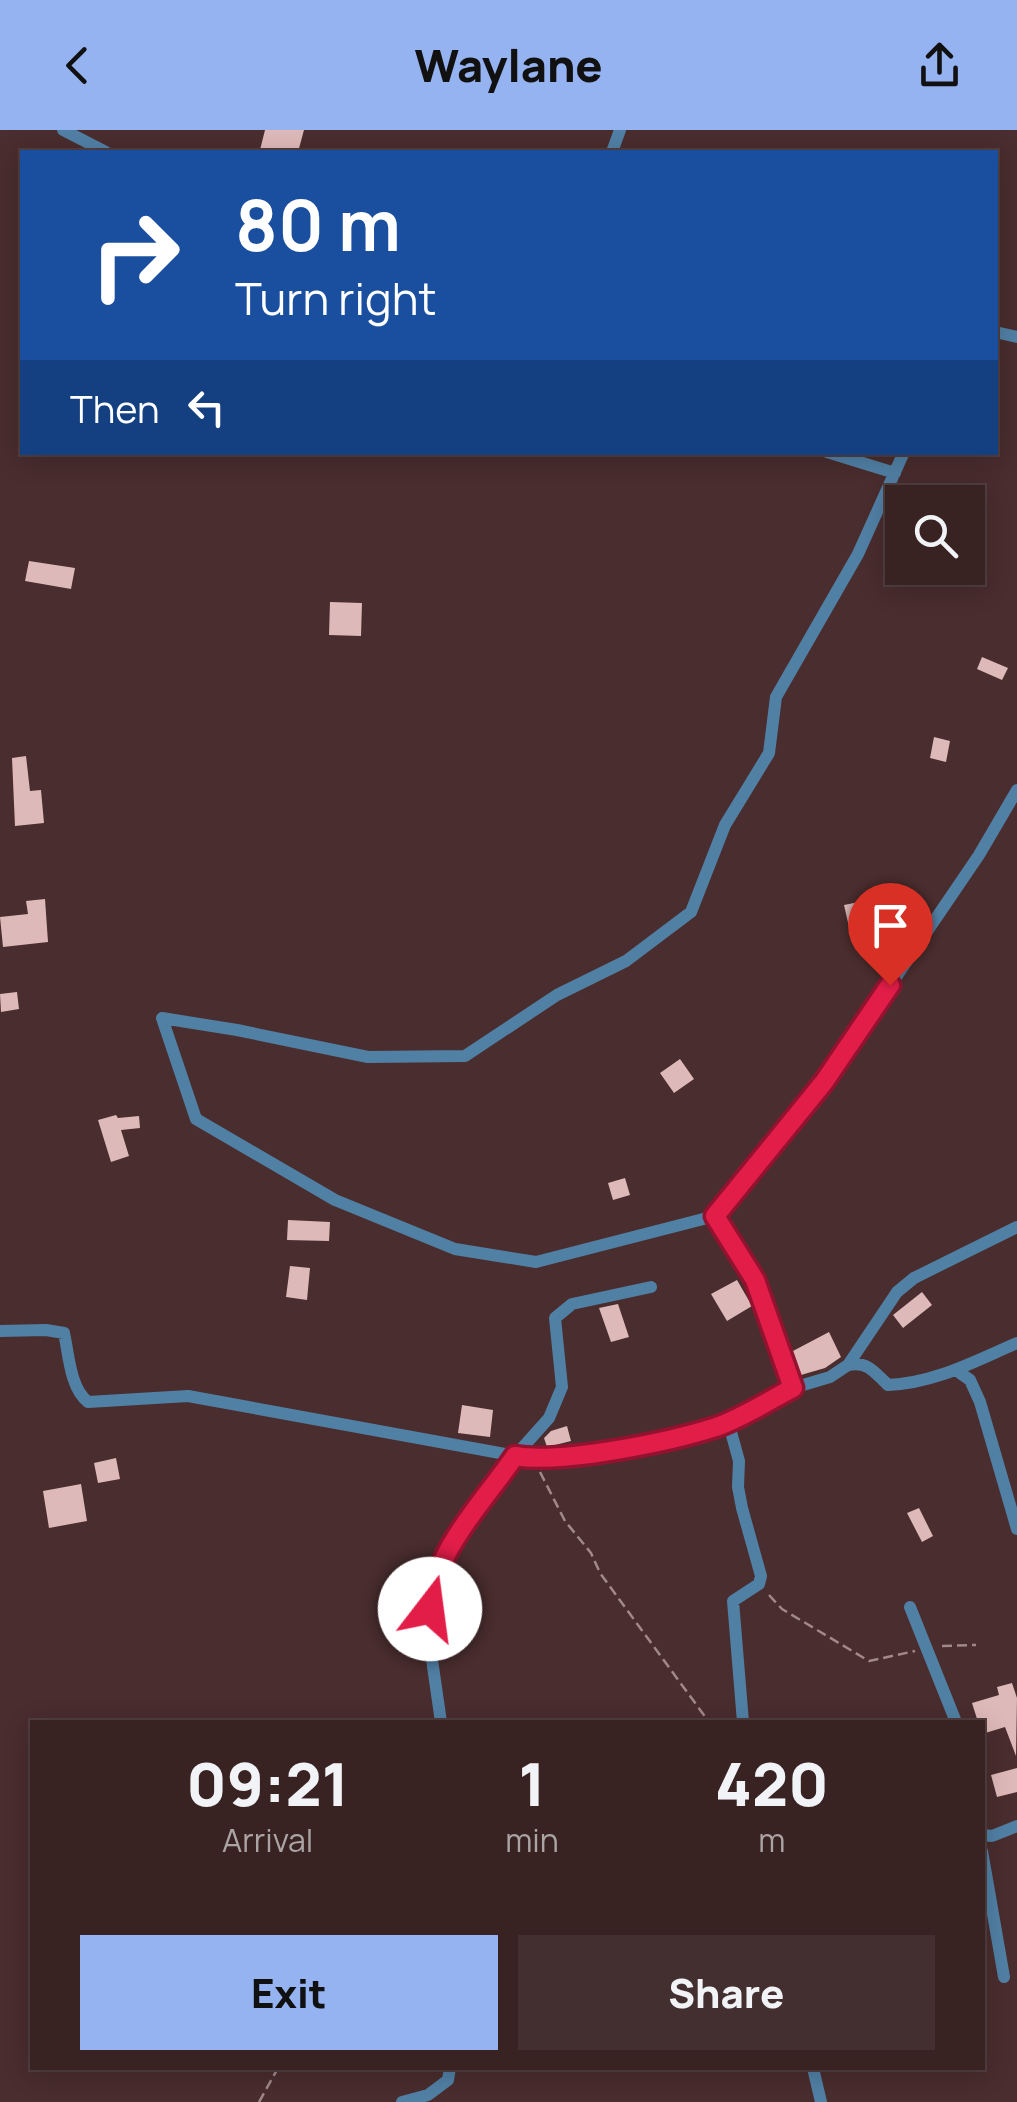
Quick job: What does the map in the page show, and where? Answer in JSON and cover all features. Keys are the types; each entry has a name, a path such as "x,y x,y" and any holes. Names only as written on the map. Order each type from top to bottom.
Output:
{"street":[{"path":"63,130 102,150"},
{"path":"837,455 895,473"},
{"path":"903,455 858,554 776,698 769,752 725,825 691,912 626,962 558,995 465,1056 368,1057 162,1018 196,1119 335,1200 455,1249 536,1262 715,1216 824,1082 978,855 1017,790"},
{"path":"715,1216 755,1280 793,1388"},
{"path":"848,1366 896,1292 914,1278 1017,1227"},
{"path":"441,1720 428,1632 432,1587 445,1554 515,1456 548,1418 562,1386 555,1318 572,1304 651,1287"},
{"path":"0,1330 64,1333 76,1386 88,1402 188,1396 533,1459 608,1451 717,1426 793,1388 859,1363 869,1366 888,1385 905,1384 956,1370 1017,1343"},
{"path":"956,1370 970,1380 980,1402 1017,1529"},
{"path":"728,1421 739,1461 742,1508 758,1562 758,1584 733,1601 743,1720"},
{"path":"910,1607 955,1720"},
{"path":"985,1835 1017,1826"},
{"path":"985,1869 1004,1977"},
{"path":"402,2102 428,2095 448,2080 450,2070"},
{"path":"813,2070 820,2102"}],"path":[{"path":"533,1459 565,1521 708,1720"},
{"path":"758,1584 782,1608 869,1661 944,1645 976,1646"},
{"path":"259,2102 277,2070"}],"building":[{"path":"265,130 304,130 299,150 260,150"},
{"path":"29,561 75,568 71,589 25,581"},
{"path":"330,602 362,603 361,636 329,635"},
{"path":"982,657 1008,668 1002,680 977,669"},
{"path":"934,737 950,741 946,762 930,758"},
{"path":"26,756 30,791 41,790 44,823 15,826 12,758"},
{"path":"45,899 48,942 3,947 0,917 28,914 26,901"},
{"path":"859,902 864,924 849,927 844,905"},
{"path":"17,992 19,1009 1,1012 0,994"},
{"path":"680,1059 694,1079 674,1093 660,1073"},
{"path":"116,1115 139,1116 140,1128 121,1130 129,1156 111,1162 98,1120"},
{"path":"625,1178 630,1195 613,1200 608,1183"},
{"path":"288,1220 330,1222 329,1241 287,1240"},
{"path":"290,1266 310,1268 307,1300 286,1297"},
{"path":"737,1280 752,1306 727,1321 711,1294"},
{"path":"922,1292 932,1305 903,1328 893,1315"},
{"path":"618,1304 629,1337 611,1342 599,1308"},
{"path":"829,1332 841,1357 825,1368 801,1375 791,1352"},
{"path":"462,1405 493,1410 490,1437 458,1433"},
{"path":"567,1426 571,1441 547,1447 544,1438"},
{"path":"116,1458 120,1479 98,1483 94,1463"},
{"path":"81,1484 87,1521 49,1528 43,1491"},
{"path":"919,1508 933,1536 922,1542 907,1513"},
{"path":"1012,1683 1017,1698 1016,1756 1005,1727 985,1733 985,1720 977,1720 972,1703 999,1695 997,1687"},
{"path":"1017,1768 1017,1792 997,1797 991,1775"}],"route":[{"path":"430,1609 432,1587 445,1554 515,1456 533,1459 608,1451 717,1426 793,1388 755,1280 715,1216 824,1082 890,985"}]}
